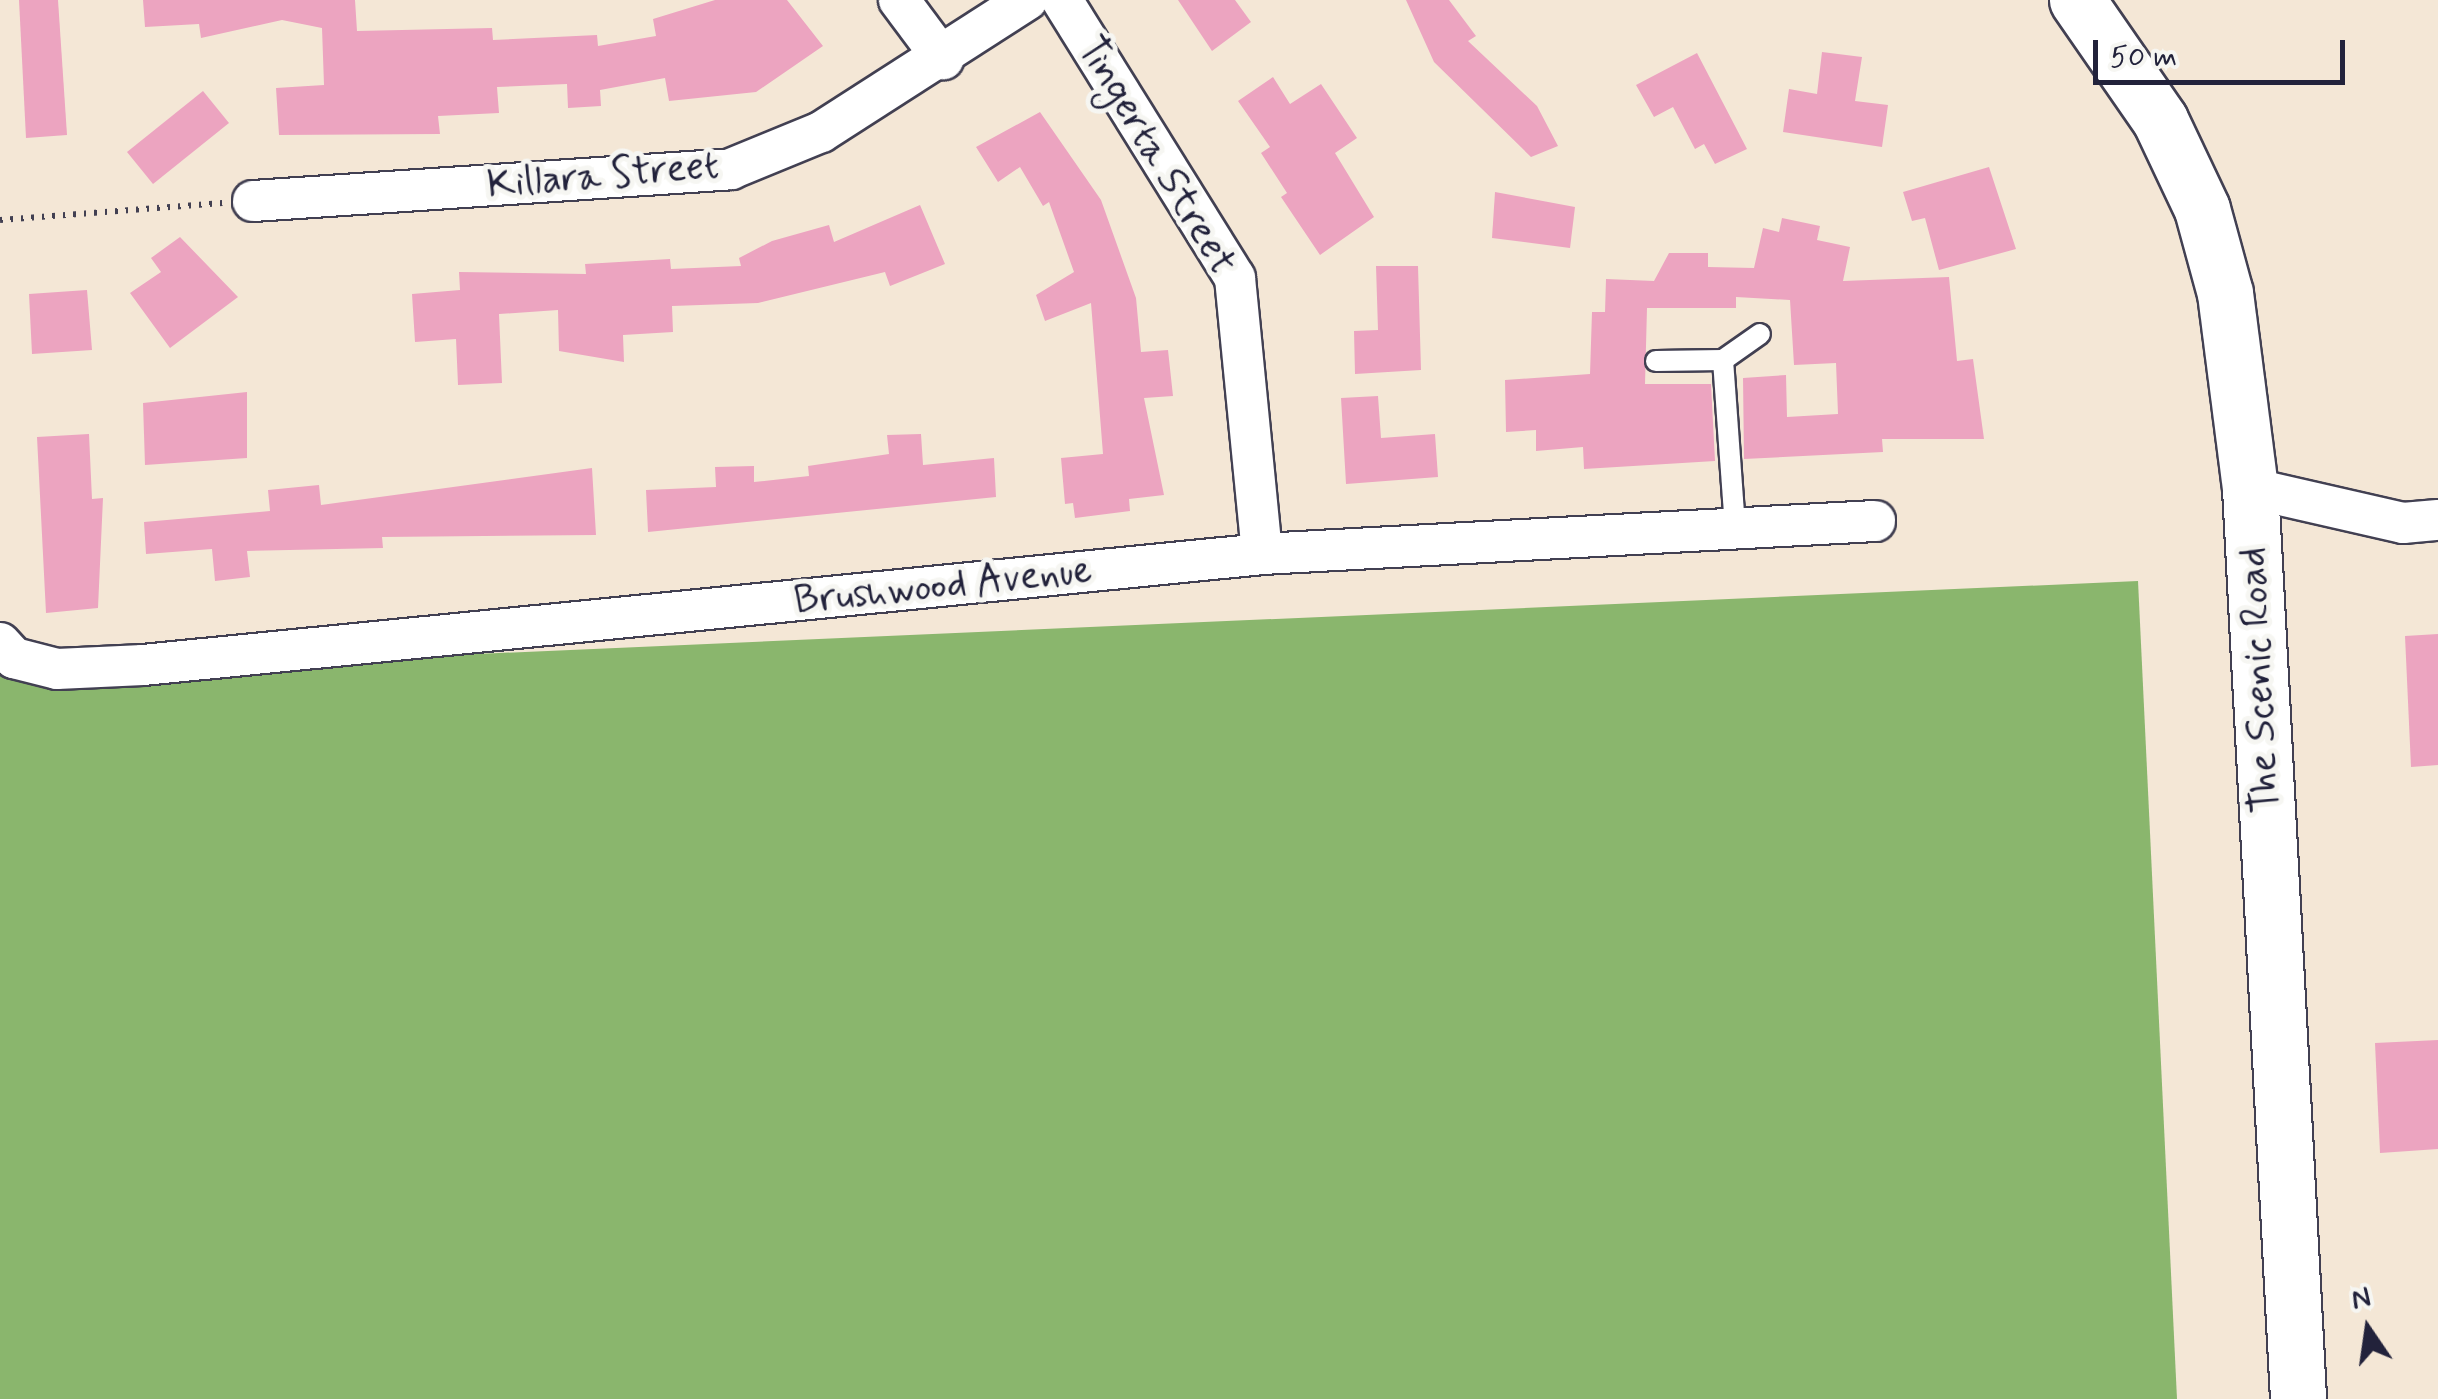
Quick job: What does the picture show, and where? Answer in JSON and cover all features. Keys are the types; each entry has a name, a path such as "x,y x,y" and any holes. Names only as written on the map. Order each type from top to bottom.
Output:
{"main road":[{"name":"The Scenic Road","path":"2077,0 2160,120 2202,209 2225,293 2250,488 2298,1399"}],"street":[{"path":"899,0 943,59"},
{"name":"Killara Street","path":"253,201 732,169 820,132 943,59 1027,0"},
{"name":"Tingerta Street","path":"1062,0 1235,278 1262,554"},
{"path":"2250,488 2403,522 2438,520"},
{"name":"Brushwood Avenue","path":"7,651 57,669 143,666 1262,554 1875,520"}],"lane":[{"path":"1656,361 1723,360 1760,334"},
{"path":"1723,360 1735,528"}],"path":[{"path":"0,220 253,201"}],"green space":[{"path":"2138,581 2177,1399 0,1399 0,675"}],"building":[{"path":"19,0 58,0 67,135 26,138"},
{"path":"143,0 355,0 357,31 492,28 493,40 597,35 598,46 656,36 653,19 715,0 787,0 823,46 756,92 669,101 665,78 600,90 601,106 568,108 567,84 497,87 499,113 438,116 440,134 279,135 276,88 324,85 322,28 282,20 201,38 199,24 145,27"},
{"path":"1178,0 1235,0 1251,22 1212,51"},
{"path":"1406,0 1449,0 1476,36 1468,41 1537,106 1558,146 1531,157 1434,62"},
{"path":"1822,52 1862,57 1855,101 1888,105 1882,147 1783,132 1789,89 1817,94"},
{"path":"1697,53 1747,149 1715,164 1704,144 1695,149 1673,107 1654,117 1636,85"},
{"path":"1273,77 1290,104 1321,84 1357,138 1335,153 1374,217 1320,255 1281,197 1287,193 1261,153 1270,147 1238,101"},
{"path":"203,91 229,123 153,184 127,152"},
{"path":"1040,112 1101,200 1136,298 1141,352 1168,350 1173,396 1144,398 1164,495 1129,499 1130,511 1075,518 1073,503 1065,504 1061,458 1103,454 1091,303 1045,321 1036,295 1074,272 1049,202 1043,206 1020,167 998,182 976,147"},
{"path":"1989,167 2016,249 1939,270 1925,218 1912,221 1903,192"},
{"path":"1495,192 1575,207 1570,248 1492,238"},
{"path":"920,205 945,264 890,286 885,272 758,303 672,306 673,332 623,335 624,362 559,351 558,310 499,314 502,383 458,385 456,339 415,342 412,294 460,290 459,272 586,274 585,264 670,259 671,269 741,266 739,258 772,241 829,225 834,242"},
{"path":"1782,218 1820,226 1817,240 1850,247 1843,281 1949,277 1957,361 1973,359 1984,439 1882,439 1883,452 1744,459 1743,378 1786,375 1787,417 1838,414 1836,363 1794,365 1790,300 1736,297 1736,308 1647,308 1645,384 1711,384 1715,461 1584,469 1583,447 1536,451 1536,430 1506,432 1505,380 1590,374 1592,312 1605,312 1606,279 1654,281 1669,253 1708,253 1708,267 1754,268 1763,228 1779,232"},
{"path":"180,237 238,297 170,348 130,293 161,272 151,258"},
{"path":"1376,266 1418,266 1421,370 1355,374 1354,331 1378,330"},
{"path":"87,290 92,350 32,354 29,294"},
{"path":"247,392 247,458 145,465 143,403"},
{"path":"1378,396 1381,438 1435,434 1438,477 1346,484 1341,398"},
{"path":"89,434 92,499 103,498 98,608 46,613 37,437"},
{"path":"921,434 923,465 994,458 996,497 648,532 646,490 716,487 715,467 754,466 754,482 809,476 808,466 889,454 887,435"},
{"path":"592,468 596,535 382,537 383,548 247,551 250,577 215,581 212,549 146,554 144,522 270,511 268,490 319,485 321,505"},
{"path":"2438,634 2438,765 2411,767 2405,636"},
{"path":"2438,1040 2438,1149 2380,1153 2375,1043"}]}
